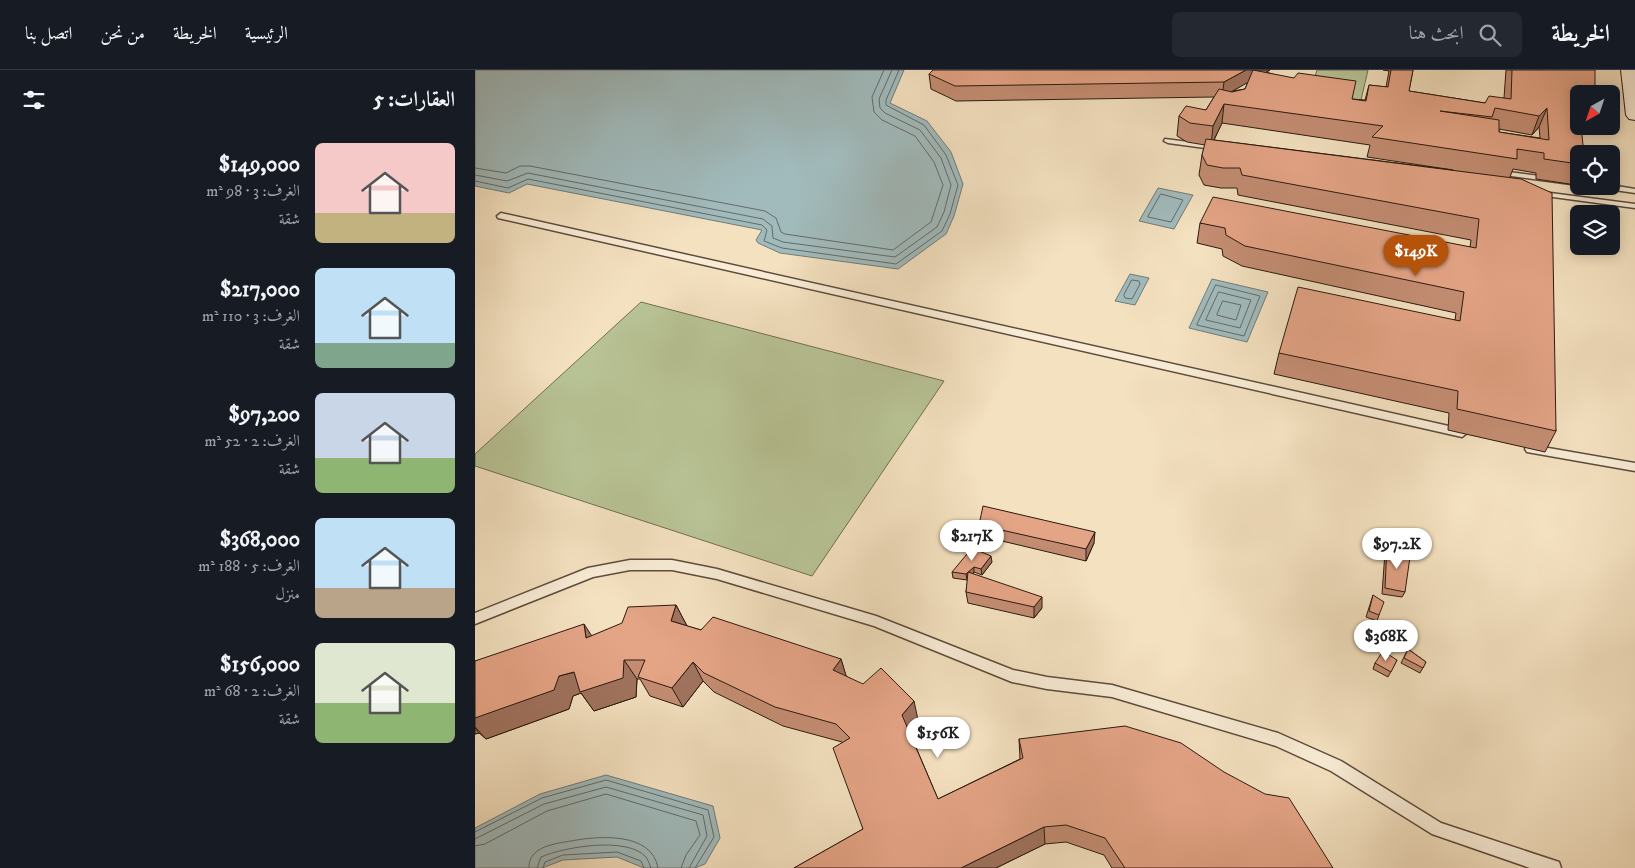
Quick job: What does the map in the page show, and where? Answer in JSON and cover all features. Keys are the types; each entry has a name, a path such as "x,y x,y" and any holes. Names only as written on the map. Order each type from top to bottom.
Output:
{"main road":[{"path":"1629,70 1635,115"}],"lane":[{"path":"1168,141 1232,150"},
{"path":"1484,170 1570,182"},
{"path":"1620,189 1635,191"},
{"path":"1528,191 1635,206"},
{"path":"501,216 1477,436"},
{"path":"1525,448 1635,467"},
{"path":"475,619 592,572 630,564 672,565 717,574 876,620 1012,676 1047,683 1112,691 1278,740 1336,766 1437,829 1553,868"}],"green space":[{"path":"1317,70 1368,70 1361,100 1310,92"},
{"path":"641,302 944,381 812,576 475,466 475,454"}],"water":[{"path":"475,70 904,70 890,103 927,121 951,152 963,184 954,216 946,234 898,269 780,253 758,243 756,240 762,230 527,184 509,193 475,186"},
{"path":"1158,188 1193,195 1174,229 1139,221"},
{"path":"1130,274 1149,278 1135,305 1115,301"},
{"path":"1212,279 1268,292 1247,342 1189,328"},
{"path":"606,775 713,806 720,838 705,864 695,868 644,868 617,857 563,860 542,868 475,868 475,828 540,794"}],"building":[{"path":"933,70 1246,70 1224,82 955,86 929,74"},
{"path":"1253,70 1294,78 1298,73 1356,81 1352,99 1366,101 1369,85 1388,87 1391,70 1413,70 1409,91 1485,103 1489,96 1511,99 1512,70 1595,70 1595,85 1570,85 1570,135 1582,135 1583,145 1570,145 1570,163 1544,159 1544,153 1517,149 1517,159 1372,137 1383,126 1224,104 1213,126 1190,123 1179,116 1186,106 1206,110 1219,89 1232,92 1245,89","holes":["1495,108 1539,116 1547,108 1549,140 1499,132 1499,120 1440,111 1492,117"]},
{"path":"1206,139 1521,179 1552,193 1556,431 1457,409 1458,391 1279,353 1298,287 1460,321 1464,292 1245,246 1226,235 1225,228 1200,223 1213,197 1476,248 1479,219 1242,175 1240,168 1223,168 1207,165 1202,155"},
{"path":"983,506 1095,532 1086,549 979,525"},
{"path":"1387,546 1410,557 1405,592 1385,588"},
{"path":"972,548 991,556 981,569 974,567 966,574 952,572"},
{"path":"968,572 1042,597 1034,607 966,592"},
{"path":"1373,595 1384,602 1379,615 1369,611"},
{"path":"676,605 671,621 701,630 713,617 841,659 833,670 863,684 881,668 914,701 902,715 938,799 1023,758 1019,739 1125,726 1181,743 1224,772 1265,794 1289,798 1333,868 1125,868 1105,838 1066,825 1044,827 961,868 794,868 863,829 833,748 850,738 836,724 775,707 704,673 693,662 672,688 638,677 645,660 624,660 623,678 580,692 574,672 559,676 554,690 475,718 475,661 584,624 586,638 622,623 628,607"},
{"path":"1408,649 1426,662 1423,668 1404,658"},
{"path":"1383,651 1397,660 1391,672 1375,663"}]}
